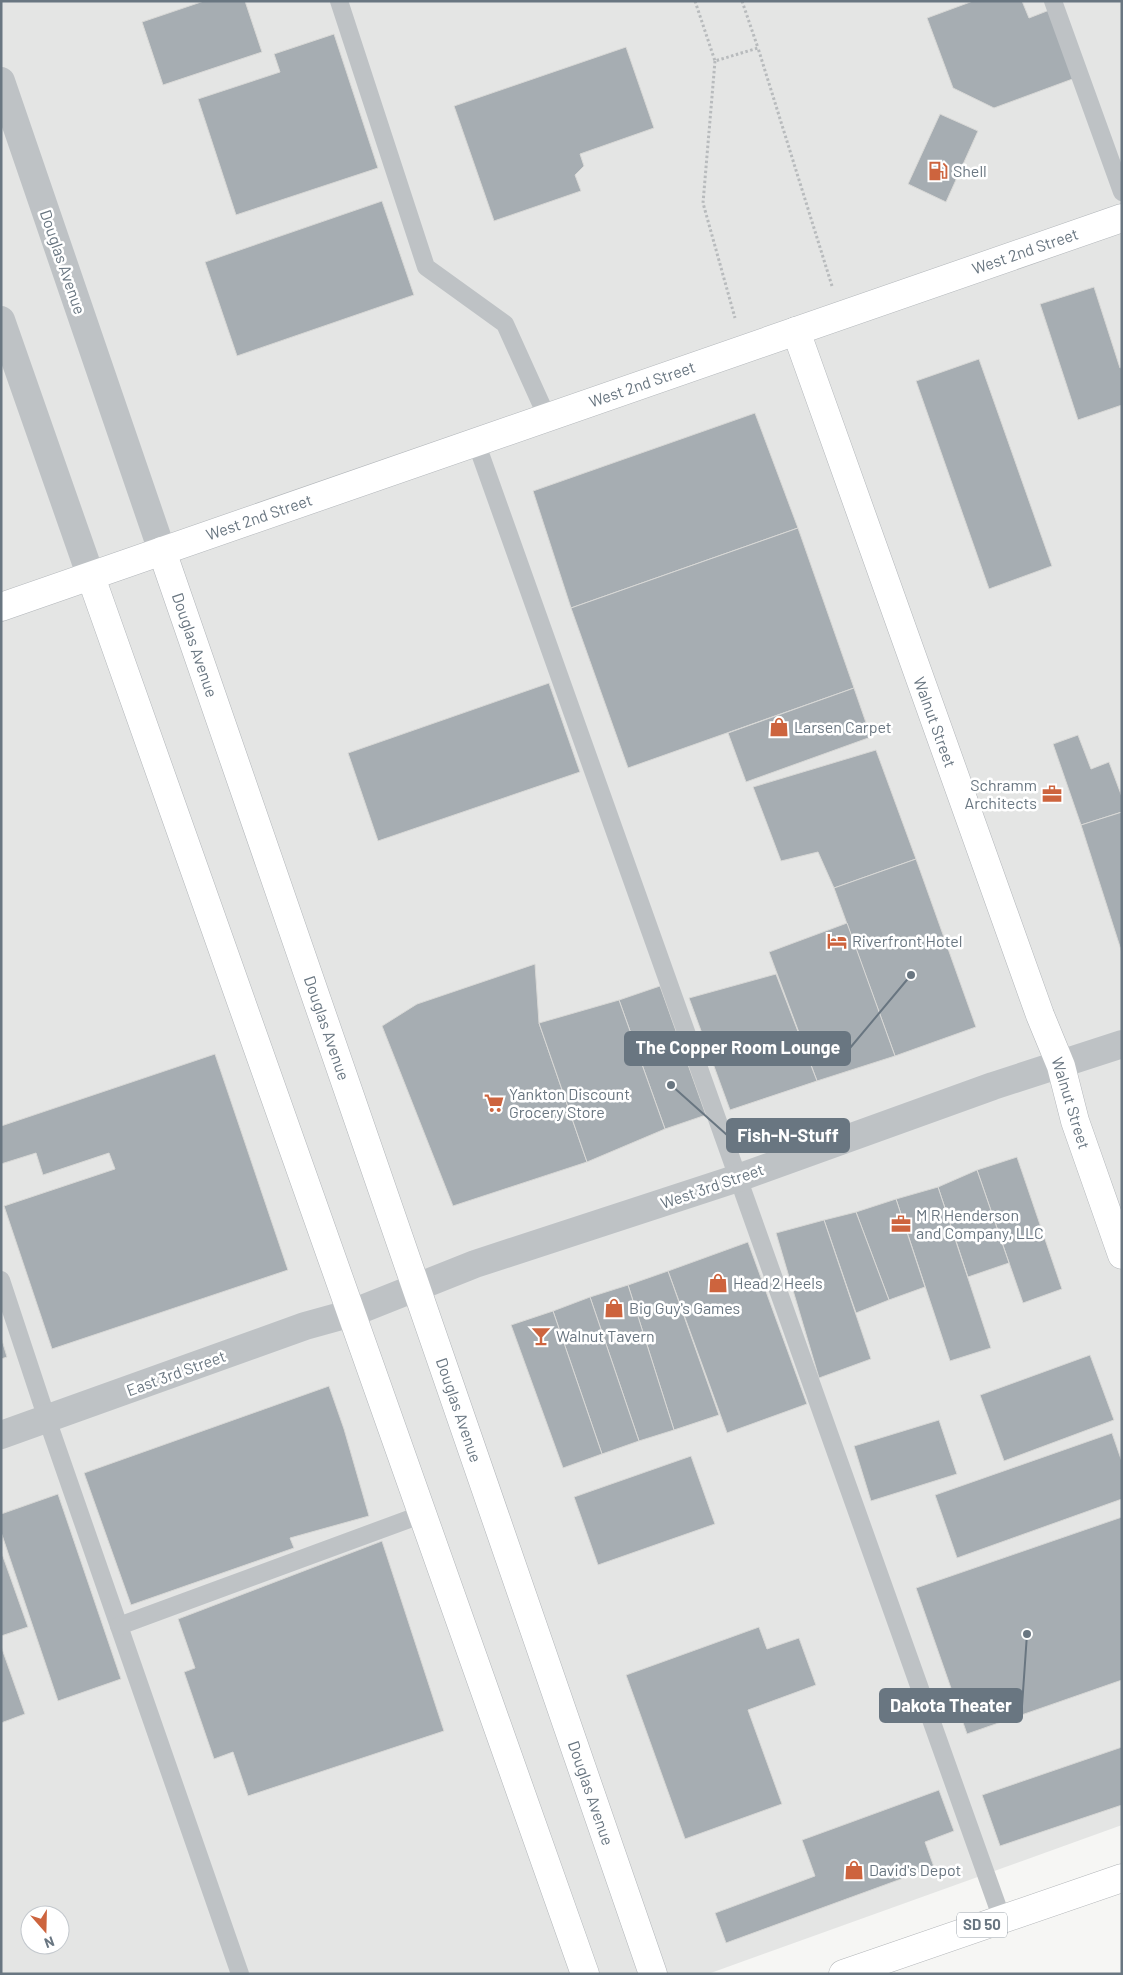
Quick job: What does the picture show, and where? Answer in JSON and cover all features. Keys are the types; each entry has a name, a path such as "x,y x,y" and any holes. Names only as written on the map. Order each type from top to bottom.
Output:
{"main road":[{"name":"West 2nd Street","path":"1,607 1122,218"},
{"name":"Walnut Street","path":"796,331 1040,1015 1061,1066 1075,1121 1122,1255"},
{"name":"Douglas Avenue","path":"162,551 653,1974"},
{"path":"91,577 585,1974"},
{"name":"SD 50","path":"843,1974 1122,1878"}],"street":[{"name":"Douglas Avenue","path":"1,81 162,551"},
{"path":"1,320 91,577"},
{"name":"West 3rd Street","path":"352,1313 475,1264 738,1178 993,1086 1061,1066 1122,1044"},
{"name":"East 3rd Street","path":"1,1435 305,1326 352,1313"}],"lane":[{"path":"340,1 426,267 505,324 547,418"},
{"path":"1053,1 1122,192"},
{"path":"476,442 1002,1919"},
{"path":"1,1280 47,1419 240,1974"},
{"path":"119,1626 423,1514"}],"path":[{"path":"695,1 715,61 703,203 744,349"},
{"path":"742,1 823,258 843,314"},
{"path":"715,61 758,48"}],"shaded area":[{"path":"1,1 1122,1 1122,1825 708,1974 1,1974"}],"building":[{"path":"204,1 245,1 262,52 163,85 142,22"},
{"path":"973,1 1022,1 1029,18 1052,9 1078,77 994,108 953,88 927,18"},
{"path":"334,34 378,168 236,215 198,99 280,72 274,54"},
{"path":"626,47 654,128 580,154 584,166 575,175 581,191 494,221 454,106"},
{"path":"940,114 978,131 946,202 908,184"},
{"path":"382,201 414,295 237,356 205,262"},
{"path":"1094,287 1120,368 1122,367 1122,405 1078,420 1040,304"},
{"path":"979,359 1052,566 989,589 916,381"},
{"path":"755,413 798,528 571,608 533,491"},
{"path":"798,528 854,688 628,768 571,608"},
{"path":"549,683 580,772 378,841 348,753"},
{"path":"854,688 871,737 746,782 728,733"},
{"path":"1078,735 1091,769 1109,762 1122,797 1122,812 1081,825 1053,744"},
{"path":"876,750 916,859 834,888 818,852 781,861 753,787"},
{"path":"1122,812 1122,953 1081,825"},
{"path":"916,859 976,1027 895,1056 834,888"},
{"path":"847,923 895,1056 817,1081 769,952"},
{"path":"535,964 539,1023 587,1162 453,1206 382,1026 417,1004"},
{"path":"776,974 817,1081 730,1110 689,998"},
{"path":"660,986 706,1115 665,1129 619,1000"},
{"path":"619,1000 665,1129 587,1162 539,1023"},
{"path":"215,1054 288,1270 52,1349 4,1206 115,1169 109,1153 43,1175 36,1153 1,1164 1,1126"},
{"path":"1017,1157 1062,1289 1023,1303 977,1170"},
{"path":"977,1170 1009,1263 968,1277 938,1187"},
{"path":"938,1187 991,1348 950,1361 896,1199"},
{"path":"896,1199 925,1287 889,1300 856,1212"},
{"path":"856,1212 889,1300 856,1313 824,1220"},
{"path":"824,1220 871,1359 819,1378 776,1233"},
{"path":"748,1242 807,1404 727,1433 668,1271"},
{"path":"668,1271 719,1415 674,1430 628,1285"},
{"path":"628,1285 674,1430 639,1441 590,1297"},
{"path":"590,1297 639,1441 602,1454 553,1311"},
{"path":"553,1311 602,1454 563,1468 511,1325"},
{"path":"1,1337 7,1357 1,1359"},
{"path":"1090,1355 1114,1420 1004,1461 980,1395"},
{"path":"329,1386 344,1429 369,1516 290,1538 294,1548 131,1605 84,1473"},
{"path":"939,1420 957,1474 871,1501 854,1446"},
{"path":"1112,1433 1122,1462 1122,1499 957,1558 935,1495"},
{"path":"691,1456 715,1524 598,1565 574,1497"},
{"path":"58,1494 121,1679 58,1701 1,1532 1,1514"},
{"path":"1122,1517 1122,1680 967,1734 916,1588"},
{"path":"382,1541 444,1731 248,1796 233,1752 214,1759 184,1672 195,1668 178,1619"},
{"path":"1,1551 28,1627 1,1636"},
{"path":"759,1627 767,1649 799,1638 816,1685 748,1710 782,1804 685,1839 626,1675"},
{"path":"1,1646 25,1714 1,1723"},
{"path":"1122,1747 1122,1805 1000,1846 982,1795"},
{"path":"939,1790 954,1831 925,1842 934,1867 726,1943 715,1913 815,1876 802,1840"}],"place":[{"name":"Shell","path":"938,171"},
{"name":"Larsen Carpet","path":"779,727"},
{"name":"Schramm Architects","path":"1052,794"},
{"name":"Riverfront Hotel","path":"837,941"},
{"name":"The Copper Room Lounge","path":"911,975"},
{"name":"Fish-N-Stuff","path":"671,1085"},
{"name":"Yankton Discount Grocery Store","path":"494,1103"},
{"name":"M R Henderson and Company, LLC","path":"901,1224"},
{"name":"Head 2 Heels","path":"718,1283"},
{"name":"Big Guy's Games","path":"614,1308"},
{"name":"Walnut Tavern","path":"541,1336"},
{"name":"Dakota Theater","path":"1027,1634"},
{"name":"David's Depot","path":"854,1870"}]}
